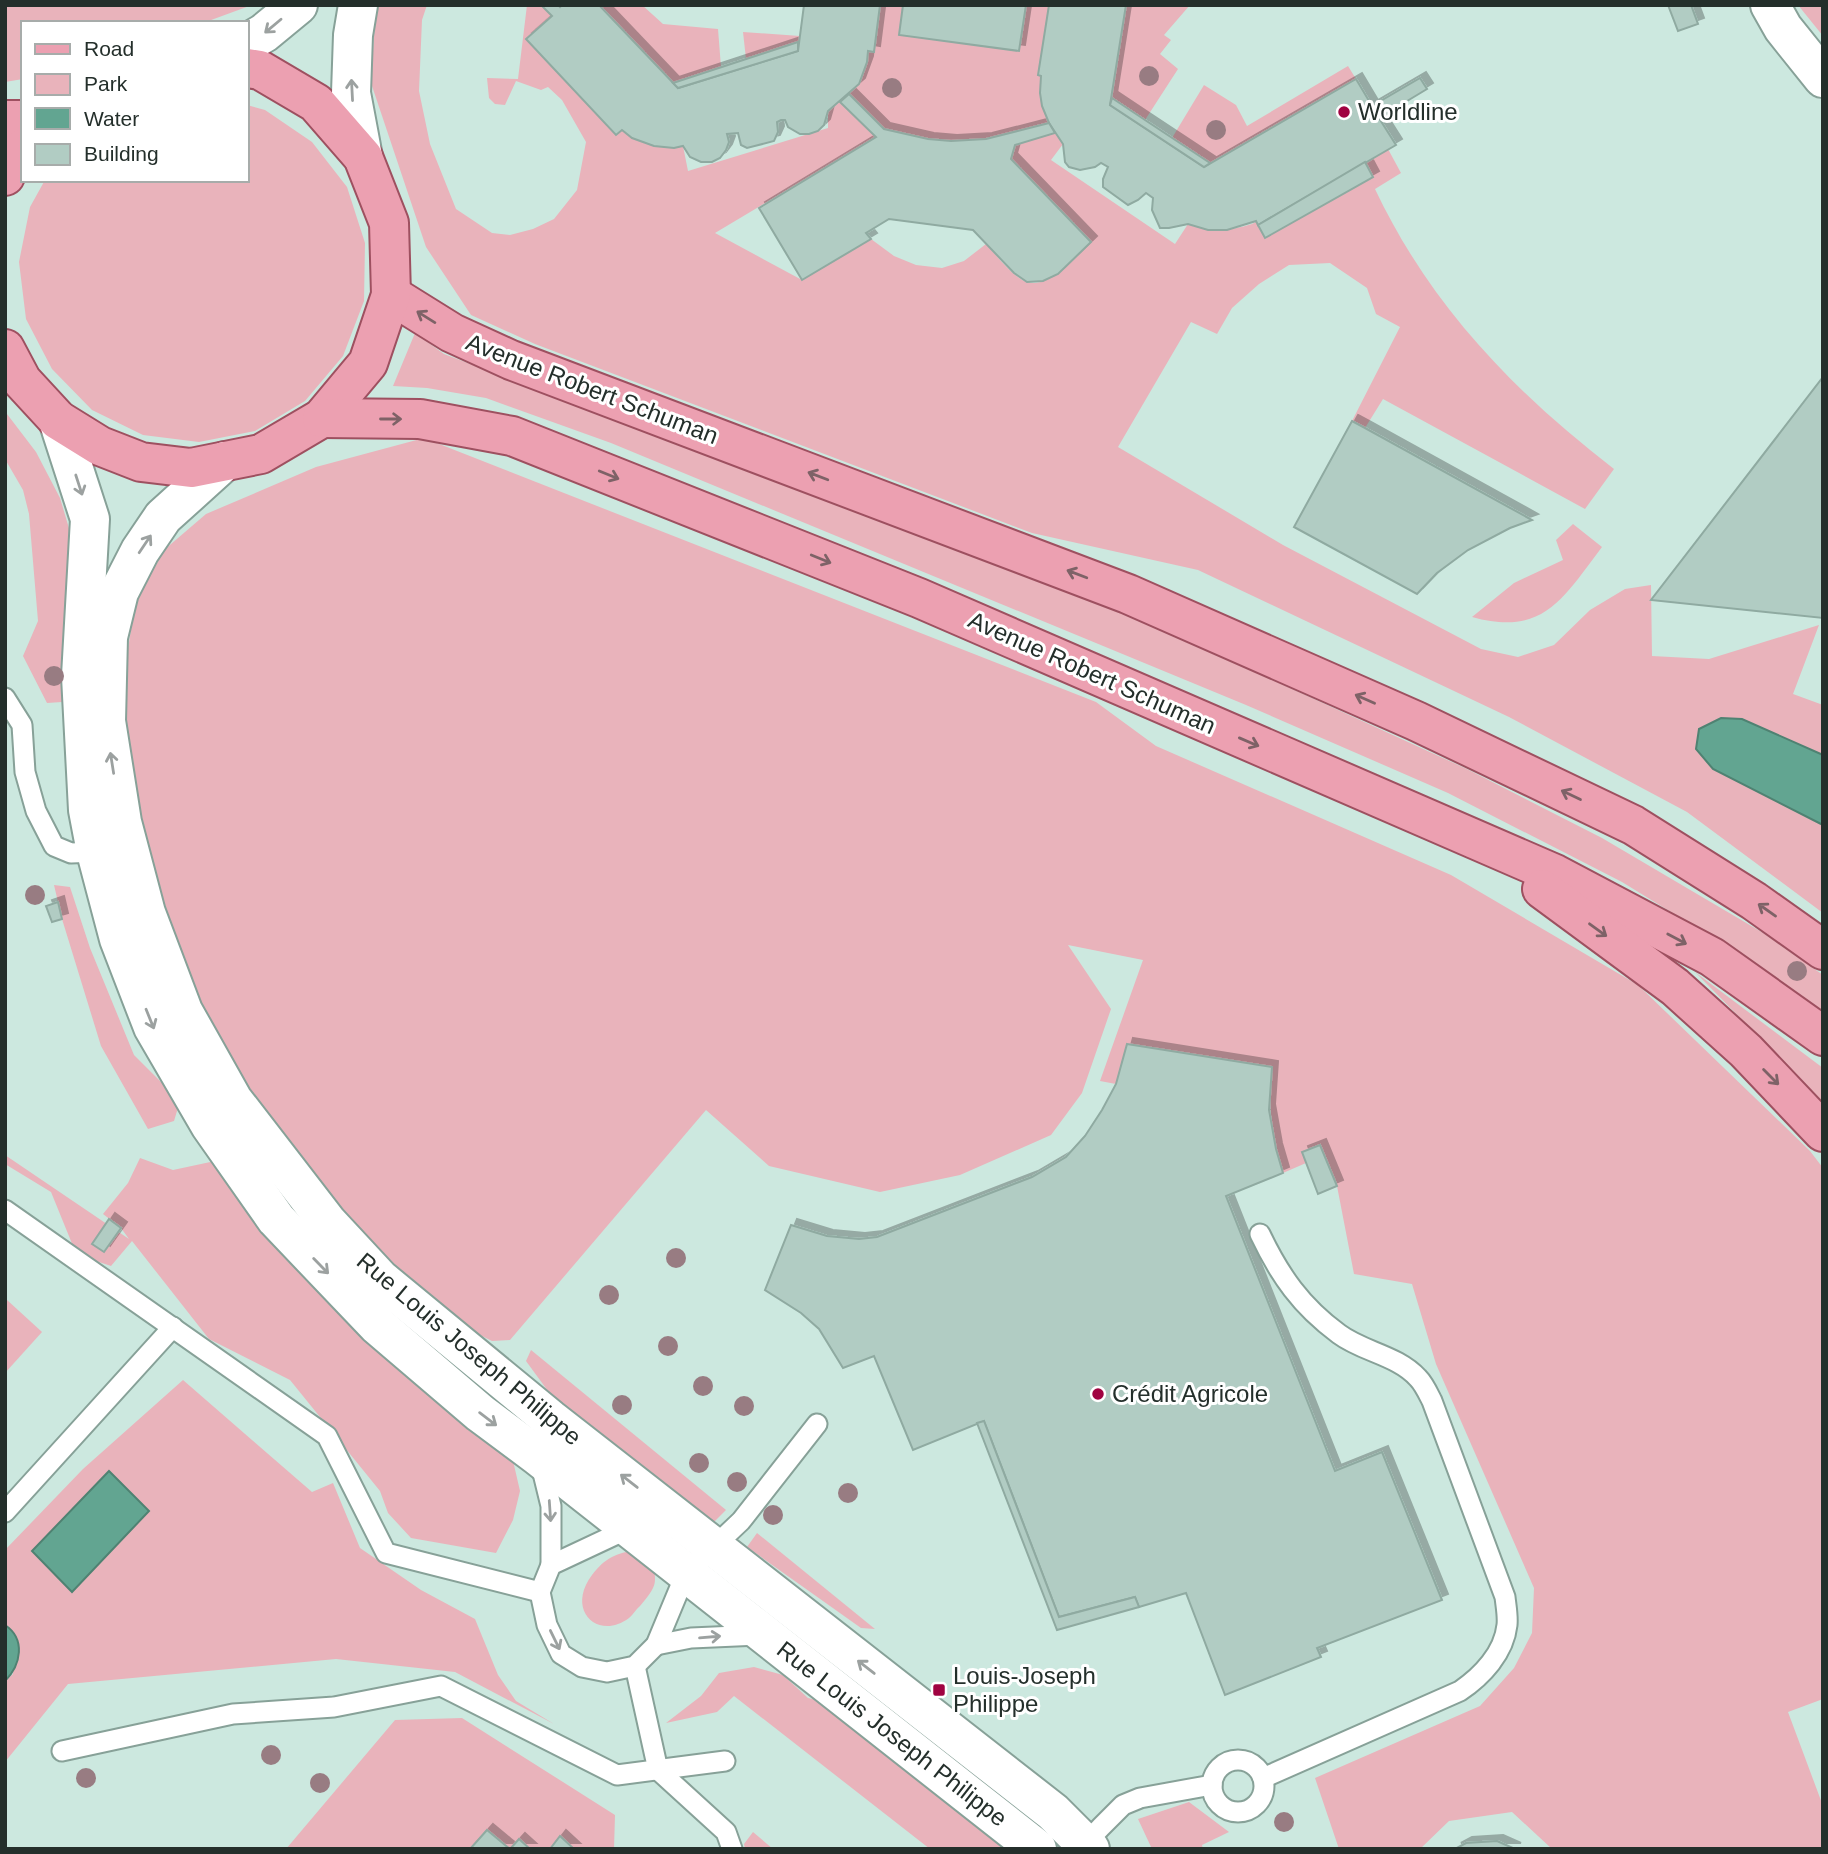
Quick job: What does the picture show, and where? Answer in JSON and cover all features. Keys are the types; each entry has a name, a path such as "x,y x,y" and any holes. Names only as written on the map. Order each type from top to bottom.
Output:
{"main road":[{"path":"248,42 298,5"},
{"path":"5,349 22,381 58,420 100,446 141,462 191,468 261,454 322,418 368,363 391,295 389,223 363,157 351,93 353,35 358,5"},
{"path":"1770,5 1783,28 1823,78"},
{"path":"248,68 260,70 316,103 363,157"},
{"path":"5,176 21,151"},
{"name":"Avenue Robert Schuman","path":"391,295 452,333 511,360 1128,594 1416,721 1633,825 1754,901 1823,950"},
{"name":"Avenue Robert Schuman","path":"322,418 420,419 512,436 919,597 1555,874 1712,957 1823,1036"},
{"name":"Rue Louis Joseph Philippe","path":"58,420 90,519 81,676 88,810 119,939 153,1027 210,1125 276,1219 377,1325 480,1413 629,1527 700,1560 794,1610 1053,1812 1087,1847"},
{"name":"Rue Louis Joseph Philippe","path":"225,461 163,517 140,551 119,592 108,637 106,721 122,822 146,913 183,1011 233,1100 328,1223 380,1279 550,1419 700,1560 766,1636 1037,1849"},
{"path":"1395,804 1541,889 1675,987 1746,1051 1823,1132"}],"lane":[{"path":"5,698 22,725 25,772 36,811 54,846 71,853 96,852 111,858 118,870 154,979 183,1011"},
{"path":"96,852 110,842 122,822"},
{"path":"210,1125 218,1112 221,1095 217,1071"},
{"path":"210,1125 227,1124 304,1218 328,1223"},
{"path":"5,1210 327,1436 386,1553 540,1592"},
{"path":"1260,1234 1278,1271 1308,1308 1340,1336 1401,1364 1419,1378 1432,1401 1488,1547 1505,1597 1507,1627 1495,1657 1478,1679 1460,1691 1263,1778"},
{"path":"5,1513 173,1327"},
{"path":"539,1457 551,1506 551,1565 540,1592 547,1625 561,1654 582,1667 607,1672 635,1666 656,1645 700,1560 741,1521 817,1424"},
{"path":"551,1565 629,1527"},
{"path":"656,1645 741,1634 766,1636"},
{"path":"635,1666 658,1770 726,1832 732,1849"},
{"path":"62,1751 233,1714 334,1707 441,1686 617,1774 725,1761"},
{"path":"849,1701 880,1705 1054,1839 1087,1847 1123,1805 1131,1801 1212,1785"},
{"path":"1238,1761 1249,1762 1257,1769 1265,1787 1262,1797 1247,1811 1236,1812 1225,1809 1217,1800 1212,1785 1219,1769 1238,1761"}],"green space":[{"path":"5,5 252,5 208,21 21,21 21,79 5,82"},
{"path":"376,5 427,5 422,20 419,91 430,144 456,209 492,233 510,235 533,229 554,219 577,190 586,142 562,100 548,87 541,90 516,81 505,105 495,104 489,98 487,78 518,79 527,5 541,5 552,16 527,39 616,135 622,130 643,142 683,146 688,171 828,128 828,111 840,102 876,137 715,233 802,280 871,239 894,256 916,265 942,268 964,261 986,244 1005,266 1022,280 1036,283 1054,276 1091,242 1011,159 1015,145 1055,133 1063,144 1051,160 1175,244 1188,224 1220,230 1252,224 1388,149 1401,173 1375,189 1421,271 1448,308 1508,377 1614,469 1585,509 1383,399 1365,428 1352,421 1400,327 1376,314 1367,288 1330,263 1289,265 1259,284 1232,308 1217,334 1191,322 1118,447 1283,545 1481,649 1518,657 1554,645 1590,610 1625,589 1651,585 1652,656 1709,659 1819,625 1793,694 1823,705 1823,913 1687,812 1509,717 1198,570 1032,533 535,344 471,315 426,247 371,83"},
{"path":"599,5 642,5 663,24 718,29 721,67 671,83"},
{"path":"880,5 903,5 899,35 1026,5 1049,5 1038,74 1041,76 1040,93 1049,123 986,139 951,141 884,129 849,94 863,75 868,51 874,52"},
{"path":"1126,5 1190,5 1164,35 1171,40 1160,54 1178,69 1145,120 1112,98"},
{"path":"1798,5 1823,5 1823,36"},
{"path":"743,32 800,36 800,42 746,59"},
{"path":"1348,66 1356,79 1210,163 1172,138 1204,85 1236,105 1247,126"},
{"path":"248,105 265,110 312,142 347,187 365,243 364,301 343,356 305,401 255,431 199,442 143,435 92,410 52,369 26,319 19,262 30,207 44,182 248,182"},
{"path":"415,333 444,354 1133,616 1467,769 1602,838 1765,934 1823,975 1823,1013 1746,958 1622,882 1448,793 1246,705 611,443 486,398 427,388 393,386"},
{"path":"7,414 36,452 60,498 79,562 74,680 62,702 47,703 23,656 38,621 29,514 23,490 5,459"},
{"path":"424,438 1096,702 1156,746 1451,875 1638,985 1810,1151 1823,1168 1823,1699 1788,1712 1823,1806 1823,1849 1552,1849 1512,1812 1449,1821 1420,1849 1339,1849 1315,1778 1480,1706 1514,1668 1532,1633 1534,1588 1436,1364 1412,1284 1354,1274 1337,1186 1320,1145 1302,1152 1306,1163 1283,1173 1272,1120 1271,1067 1128,1044 1116,1084 1100,1081 1143,960 1068,945 1111,1009 1082,1093 1051,1135 960,1175 880,1192 769,1166 706,1110 510,1340 492,1341 462,1326 362,1246 232,1072 150,892 119,706 135,604 164,550 206,514 316,467"},
{"path":"1573,524 1602,547 1563,597 1549,609 1517,622 1497,622 1472,617 1514,583 1563,560 1556,540"},
{"path":"54,885 70,887 90,948 134,1055 180,1101 174,1121 148,1129 101,1046"},
{"path":"1695,972 1823,1068 1823,1102"},
{"path":"5,1155 129,1239 121,1228 103,1214 128,1183 140,1158 173,1170 215,1161 330,1304 459,1417 511,1452 520,1491 513,1520 496,1553 411,1538 388,1513 380,1491 290,1380 209,1339 132,1241 111,1266 93,1260 73,1246 51,1192 5,1164"},
{"path":"7,1300 42,1332 5,1373 5,1302"},
{"path":"531,1350 726,1510 711,1525 556,1402 526,1361"},
{"path":"183,1380 312,1492 333,1483 360,1548 421,1590 475,1619 498,1675 516,1701 554,1724 455,1672 336,1659 68,1684 5,1762 5,1681 13,1674 9,1627 5,1625 5,1550 83,1469"},
{"path":"757,1533 875,1629 861,1628 747,1547"},
{"path":"637,1550 651,1558 655,1573 653,1589 629,1618 618,1624 597,1624 589,1619 582,1600 592,1575 606,1560"},
{"path":"754,1667 783,1675 808,1698 834,1704 1012,1849 930,1849 734,1696 717,1712 666,1723 701,1696 719,1673"},
{"path":"462,1718 615,1815 614,1849 574,1849 560,1837 550,1849 530,1849 519,1840 510,1849 487,1830 470,1849 286,1849 395,1720"},
{"path":"1189,1802 1229,1832 1202,1845 1203,1849 1152,1849 1138,1819"},
{"path":"753,1832 773,1849 745,1849 744,1844"}],"water":[{"path":"1721,718 1742,719 1823,755 1823,825 1713,769 1696,749 1699,729"},
{"path":"109,1471 149,1511 72,1592 32,1551"},
{"path":"5,1625 16,1637 19,1652 15,1667 5,1681"}],"building":[{"path":"541,5 599,5 678,88 798,51 804,5 880,5 874,52 868,51 859,84 828,111 824,125 818,131 800,134 788,127 785,120 781,120 777,122 778,132 774,141 747,148 741,145 738,133 727,134 729,142 720,158 712,162 701,162 690,157 683,146 654,146 632,138 622,130 616,135 526,39 552,16"},
{"path":"903,5 1026,5 1019,51 899,35"},
{"name":"Worldline","path":"1049,5 1126,5 1110,105 1204,167 1356,79 1372,106 1420,78 1427,89 1379,118 1396,145 1258,225 1256,221 1227,230 1208,230 1188,224 1160,228 1152,210 1153,198 1146,193 1128,205 1103,187 1108,167 1101,163 1080,170 1069,167 1065,162 1063,144 1042,106 1041,76 1038,75"},
{"path":"1668,5 1691,5 1698,24 1678,31"},
{"path":"798,42 798,51 678,88 673,83"},
{"path":"849,94 884,129 928,139 986,139 1049,123 1055,133 1015,145 1011,159 1091,242 1058,274 1043,281 1027,282 1014,273 973,230 889,219 866,233 871,239 802,280 759,208 876,137 840,102"},
{"path":"1112,98 1210,163 1204,167 1110,105"},
{"path":"1365,162 1373,177 1265,238 1258,225"},
{"path":"1823,377 1823,618 1651,600"},
{"path":"1352,421 1532,520 1468,550 1437,573 1417,594 1294,527"},
{"path":"58,902 62,919 52,922 46,906"},
{"name":"Crédit Agricole","path":"1127,1044 1272,1067 1269,1110 1283,1173 1226,1196 1335,1471 1382,1452 1442,1600 1317,1648 1321,1657 1225,1695 1186,1593 1139,1607 1135,1597 1059,1617 984,1421 913,1450 874,1356 843,1368 819,1329 801,1313 765,1290 791,1225 827,1236 859,1239 877,1237 1032,1177 1066,1157 1085,1136 1102,1110 1116,1084"},
{"path":"1320,1145 1337,1186 1318,1194 1302,1152"},
{"path":"109,1219 121,1228 104,1252 92,1244"},
{"path":"984,1421 1059,1617 1135,1597 1139,1607 1057,1630 977,1423"},
{"path":"487,1830 505,1845 510,1849 470,1849"},
{"path":"560,1836 574,1849 550,1849"},
{"path":"519,1839 530,1849 510,1849"},
{"path":"1497,1841 1515,1849 1455,1849 1466,1843"}],"place":[{"name":"Worldline","path":"1344,112"},
{"name":"Crédit Agricole","path":"1098,1394"},
{"name":"Louis-Joseph Philippe","path":"939,1690"}]}
